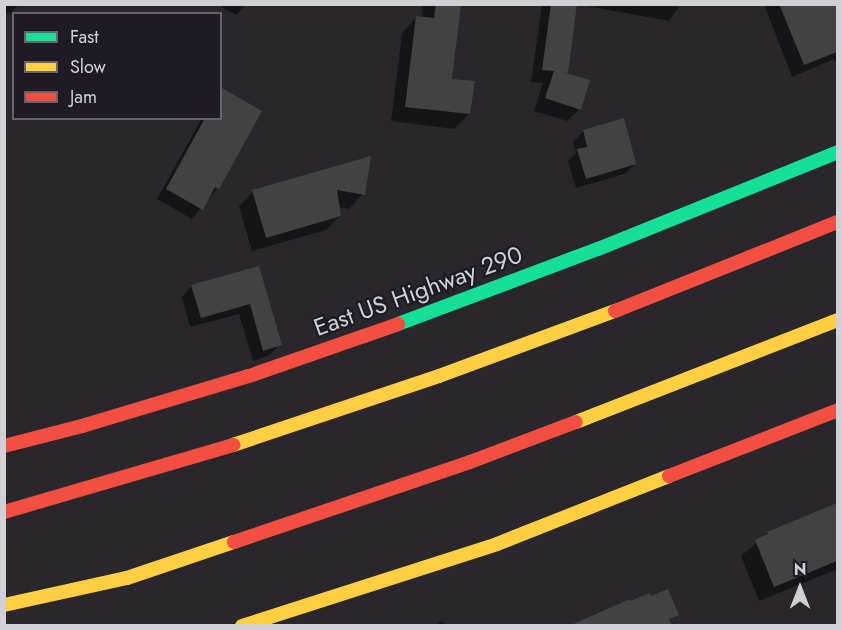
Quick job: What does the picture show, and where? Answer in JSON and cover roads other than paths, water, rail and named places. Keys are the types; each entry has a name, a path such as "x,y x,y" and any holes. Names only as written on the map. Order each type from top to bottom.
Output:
{"main road":[{"name":"East US Highway 290","path":"4,446 82,426 249,376 366,335 598,249 837,152"},
{"path":"4,512 100,486 258,438 439,376 626,307 837,222"},
{"path":"27,615 127,578 470,462 837,320"},
{"path":"242,626 497,544 837,410"},
{"path":"4,605 127,578"}]}
